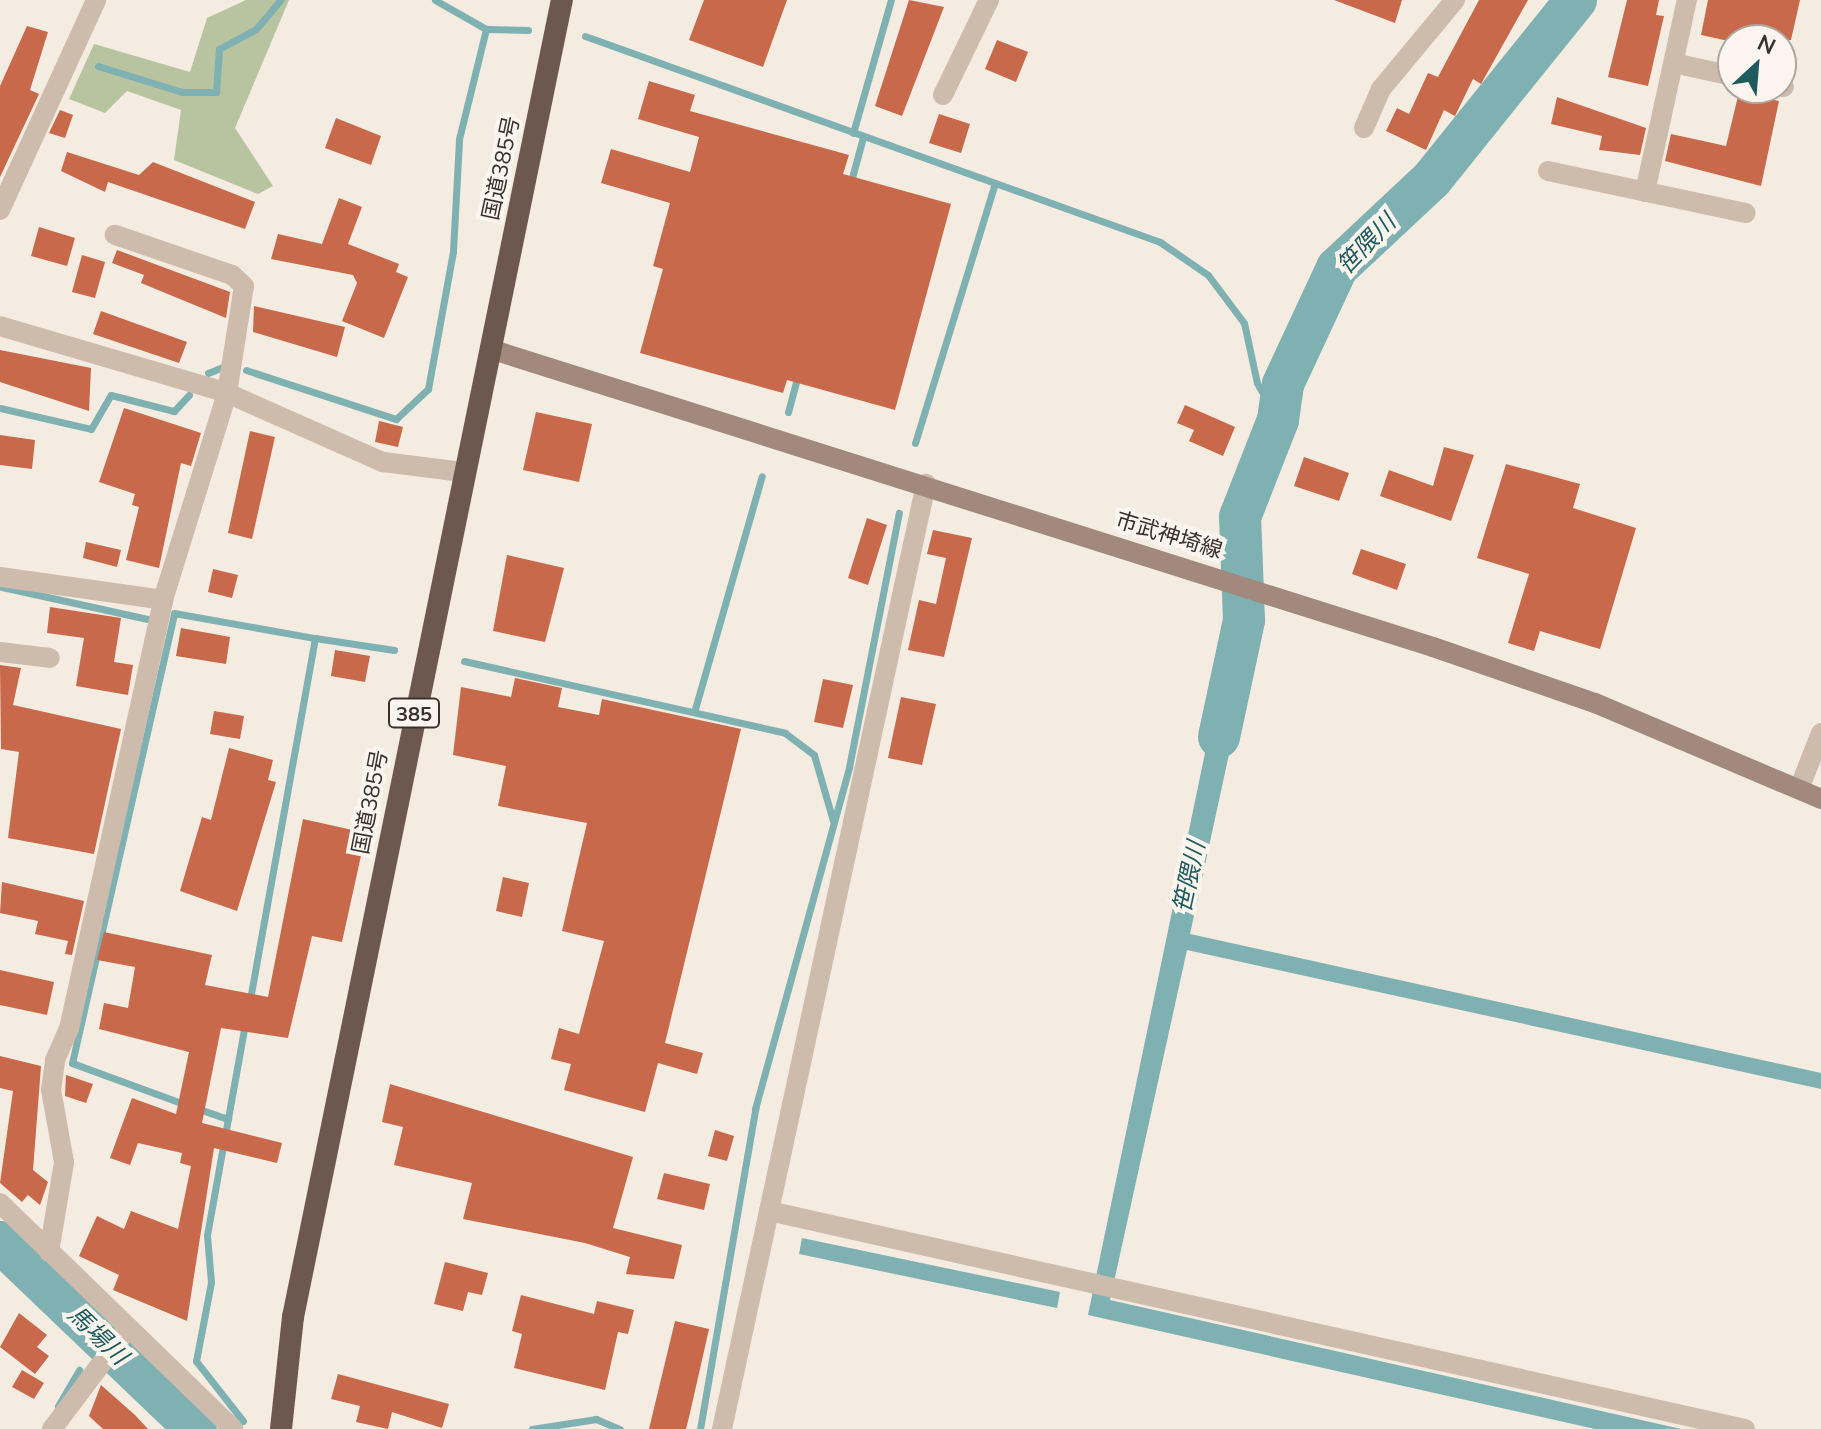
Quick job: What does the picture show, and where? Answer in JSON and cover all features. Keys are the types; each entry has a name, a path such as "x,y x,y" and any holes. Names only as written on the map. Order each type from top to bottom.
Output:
{"highway":[{"name":"国道385号","path":"281,1429 293,1317 462,472 562,0"}],"main road":[{"name":"市武神埼線","path":"490,349 1263,589 1595,703 1821,799"}],"street":[{"path":"0,210 96,0"},
{"path":"943,95 989,0"},
{"path":"1364,128 1381,89 1455,0"},
{"path":"1645,192 1687,0"},
{"path":"1673,63 1717,73"},
{"path":"1548,171 1746,213"},
{"path":"49,1252 64,1162 51,1090 55,1060 69,1029 163,600 227,393 244,286 232,275 115,235"},
{"path":"0,326 227,393 383,462 462,472"},
{"path":"722,1429 926,484"},
{"path":"0,577 163,600"},
{"path":"0,652 50,658"},
{"path":"1799,789 1821,733"},
{"path":"0,1203 233,1429"},
{"path":"769,1211 1745,1429"},
{"path":"52,1429 128,1328"}],"green space":[{"path":"246,0 289,0 235,128 273,186 258,194 174,160 181,110 127,91 105,113 69,99 94,44 190,72 207,18"}],"water":[{"path":"1220,681 1244,685 1190,934 1821,1073 1821,1089 1187,950 1110,1300 1681,1429 1595,1429 1088,1315"},
{"path":"802,1238 1060,1292 1057,1308 799,1254"}],"building":[{"path":"704,0 787,0 763,67 689,40"},
{"path":"909,0 944,7 902,116 875,106"},
{"path":"1334,0 1402,0 1395,23"},
{"path":"1479,0 1528,0 1481,84 1473,79 1455,116 1444,110 1426,150 1386,131 1397,108 1409,114 1428,73 1438,77"},
{"path":"1627,0 1659,0 1656,15 1664,16 1648,86 1608,77"},
{"path":"1708,0 1800,0 1795,24 1717,24 1717,38 1701,35"},
{"path":"27,26 48,32 30,90 39,94 0,177 0,86"},
{"path":"997,40 1028,52 1016,82 985,69"},
{"path":"649,81 695,95 690,111 849,155 843,174 951,204 895,410 787,380 783,393 640,353 663,269 653,266 670,203 601,183 611,149 690,172 699,137 638,119"},
{"path":"1557,97 1646,128 1640,155 1599,150 1602,136 1551,124"},
{"path":"1736,104 1778,104 1761,186 1665,161 1671,134 1726,146"},
{"path":"60,110 73,115 65,138 49,133"},
{"path":"939,114 970,124 961,153 929,143"},
{"path":"336,118 381,136 371,165 325,148"},
{"path":"67,152 139,175 153,162 255,202 245,229 108,182 105,192 61,171"},
{"path":"339,198 362,207 348,244 399,264 396,272 408,277 384,338 342,321 357,283 353,275 271,259 278,234 322,244"},
{"path":"39,227 75,238 67,266 31,256"},
{"path":"117,250 230,292 226,318 141,283 144,275 112,263"},
{"path":"82,255 105,262 95,298 72,292"},
{"path":"254,306 345,327 337,357 253,332"},
{"path":"101,311 187,342 179,363 93,334"},
{"path":"0,350 91,368 89,411 0,382"},
{"path":"1185,405 1235,427 1223,456 1189,441 1194,430 1177,423"},
{"path":"124,408 201,433 191,466 181,463 159,568 126,560 139,507 132,505 135,494 99,482"},
{"path":"536,412 592,424 579,482 523,470"},
{"path":"379,421 403,427 398,447 375,442"},
{"path":"250,431 275,437 252,539 228,533"},
{"path":"0,435 35,440 32,469 0,465"},
{"path":"1444,447 1474,455 1451,521 1380,496 1389,470 1433,486"},
{"path":"1304,457 1349,473 1339,501 1294,486"},
{"path":"1506,464 1580,484 1573,508 1636,528 1600,649 1540,631 1534,651 1508,643 1529,574 1477,558"},
{"path":"867,518 887,525 868,585 848,578"},
{"path":"933,530 972,538 944,657 908,650 919,600 936,604 946,558 927,554"},
{"path":"86,542 121,550 117,567 83,558"},
{"path":"1361,549 1406,564 1397,590 1352,574"},
{"path":"507,555 564,568 545,642 493,631"},
{"path":"213,569 238,575 232,598 208,592"},
{"path":"50,607 121,618 114,662 133,665 128,695 76,686 84,638 47,633"},
{"path":"181,628 230,637 226,664 176,656"},
{"path":"335,650 370,656 365,682 331,676"},
{"path":"0,665 21,668 13,705 121,729 94,854 8,838 19,752 1,749"},
{"path":"515,678 562,688 558,707 599,715 602,699 741,729 665,1043 703,1053 697,1074 658,1063 645,1112 564,1090 571,1064 551,1059 559,1028 579,1034 604,941 562,931 587,823 498,806 506,766 453,755 461,687 511,697"},
{"path":"823,679 853,685 843,728 814,722"},
{"path":"901,697 936,704 922,765 888,758"},
{"path":"214,711 244,716 240,739 210,734"},
{"path":"229,748 273,760 268,780 276,782 237,911 180,891 202,817 211,820"},
{"path":"303,819 366,833 342,942 312,936 288,1038 221,1028 202,1123 282,1143 277,1163 214,1148 187,1321 113,1290 119,1275 79,1256 97,1216 124,1229 131,1211 178,1229 191,1166 180,1163 182,1153 138,1143 130,1165 110,1158 132,1098 176,1114 189,1052 99,1029 104,1003 128,1008 135,967 97,960 104,932 212,955 205,985 268,997"},
{"path":"503,877 529,883 522,917 496,911"},
{"path":"2,882 84,901 72,955 65,954 68,941 35,934 38,921 0,913"},
{"path":"0,970 54,982 47,1015 0,1005"},
{"path":"0,1056 41,1066 33,1170 48,1182 40,1205 28,1195 22,1202 0,1183 13,1091 0,1088"},
{"path":"66,1075 93,1084 86,1103 65,1096"},
{"path":"390,1084 633,1157 613,1228 682,1245 674,1279 626,1274 630,1257 585,1243 463,1219 472,1183 394,1165 403,1127 382,1122"},
{"path":"715,1130 734,1136 727,1161 708,1156"},
{"path":"664,1173 710,1184 704,1210 657,1199"},
{"path":"445,1262 488,1273 482,1295 468,1292 463,1311 434,1304"},
{"path":"521,1295 594,1314 597,1301 634,1310 628,1334 618,1332 605,1390 514,1368 522,1334 512,1331"},
{"path":"19,1313 47,1335 37,1347 49,1356 35,1374 0,1347"},
{"path":"675,1321 709,1329 690,1413 686,1429 649,1429"},
{"path":"22,1370 44,1383 34,1399 12,1387"},
{"path":"338,1374 449,1404 442,1428 392,1412 388,1429 356,1422 360,1406 331,1399"},
{"path":"101,1385 148,1429 103,1429 89,1416"}],"waterway":[{"path":"98,66 182,92 216,92 219,49 256,29 280,0"},
{"path":"435,0 486,29 528,30"},
{"path":"853,133 891,0"},
{"name":"笹隈川","path":"1219,737 1244,620 1240,517 1278,420 1283,384 1337,268 1432,179 1576,0"},
{"path":"246,370 396,419 428,389 453,251 459,139 486,29"},
{"path":"585,36 1160,242 1208,275 1244,323 1257,383 1278,420"},
{"path":"850,185 863,137"},
{"path":"915,443 995,183"},
{"path":"208,373 225,366"},
{"path":"788,412 798,374"},
{"path":"0,408 91,429 111,395 174,411 189,395"},
{"path":"695,709 762,476"},
{"path":"700,1429 755,1109 849,767 899,513"},
{"path":"2,587 148,619"},
{"path":"184,1104 72,1063 174,613 315,638 249,1003"},
{"path":"315,638 394,650"},
{"path":"464,661 785,733 814,755 833,821"},
{"path":"243,1421 196,1361 211,1282 207,1235 245,1023"},
{"path":"196,1108 228,1119"},
{"name":"馬場川","path":"0,1242 196,1429"},
{"path":"58,1406 79,1370"},
{"path":"532,1429 596,1419 620,1429"}]}
